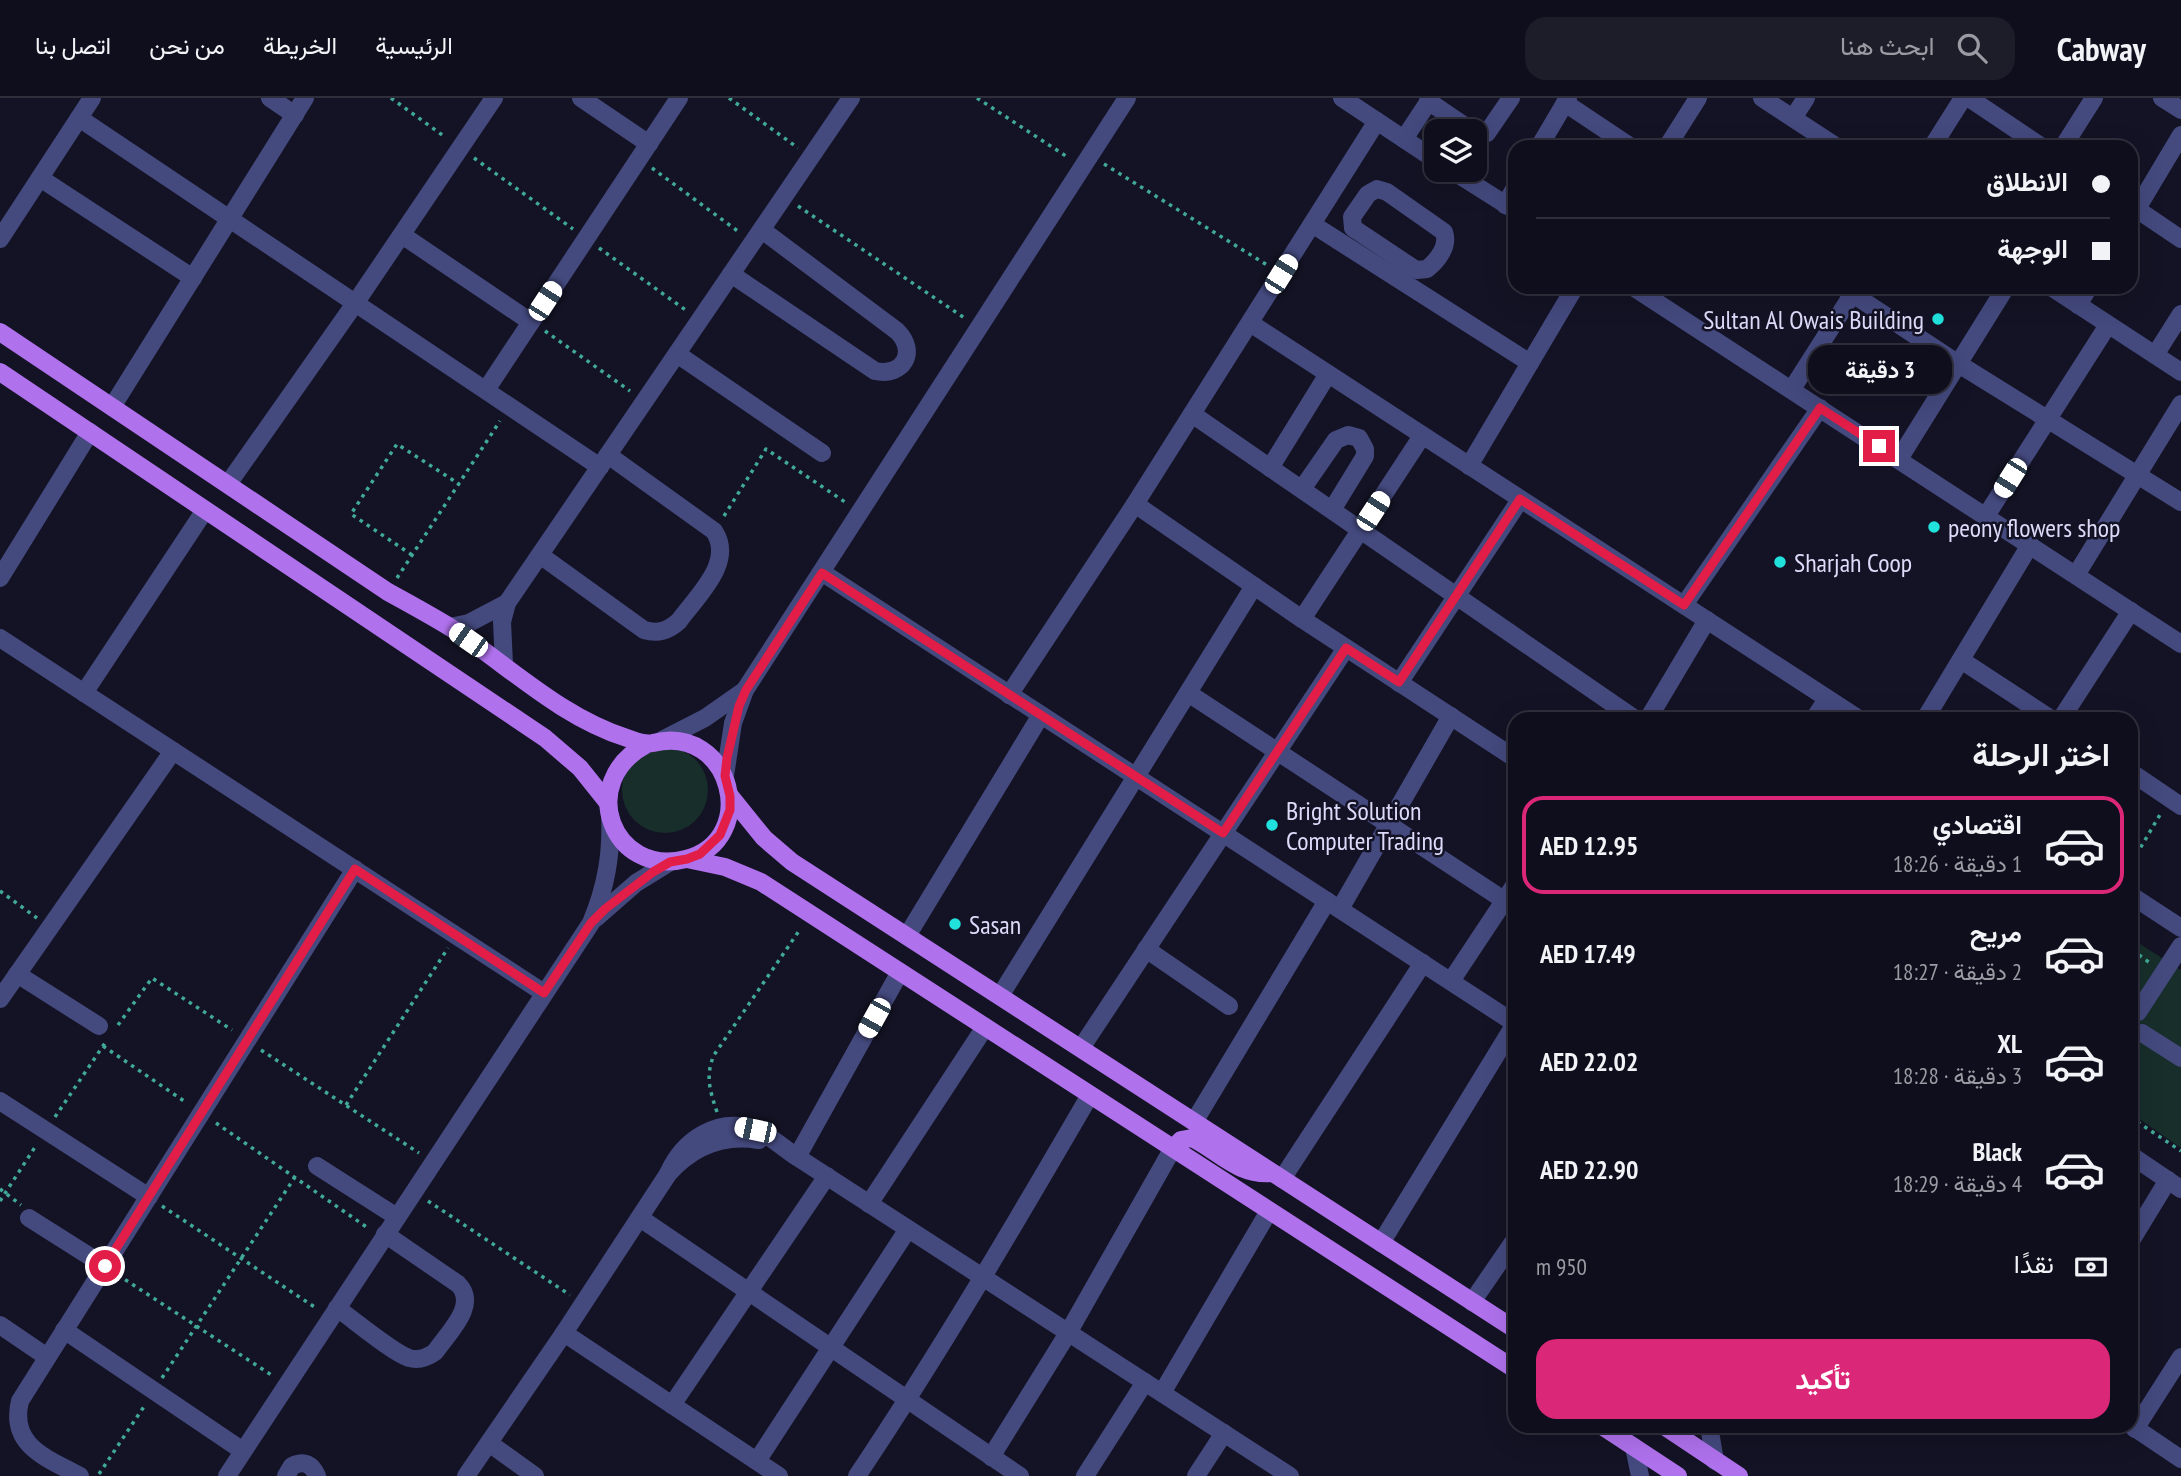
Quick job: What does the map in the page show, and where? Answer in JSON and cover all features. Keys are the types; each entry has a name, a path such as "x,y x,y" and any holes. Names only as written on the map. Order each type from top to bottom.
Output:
{"main road":[{"path":"0,332 388,592 450,627 571,713 608,732 655,742 678,740 693,745 712,758 725,776 730,796 727,823 720,835 700,854 679,861"},
{"path":"1,374 545,738 580,768 609,809 614,828 632,849 656,861 707,862 744,874 1508,1365"},
{"path":"609,809 614,774 622,761 634,751 655,742"},
{"path":"730,796 752,825 777,850 1508,1325"},
{"path":"1173,1148 1181,1140 1192,1138 1239,1168 1277,1176"},
{"path":"1613,1433 1678,1476"},
{"path":"1674,1433 1739,1476"}],"street":[{"path":"70,98 230,218 486,390 715,531 721,544 722,559 679,621 663,632 644,630 540,555"},
{"path":"270,98 295,115"},
{"path":"112,407 305,98"},
{"path":"228,484 356,302 494,98"},
{"path":"581,98 644,151"},
{"path":"486,390 679,98"},
{"path":"503,664 502,622 507,603 851,98"},
{"path":"725,776 733,723 746,690 1126,98"},
{"path":"1342,98 1424,152"},
{"path":"1487,133 1511,98"},
{"path":"1671,140 1698,98"},
{"path":"1762,98 1826,140"},
{"path":"1793,118 1806,98"},
{"path":"1936,140 1963,98"},
{"path":"1969,98 2032,140"},
{"path":"2067,140 2094,98"},
{"path":"2162,98 2181,110"},
{"path":"1404,139 1429,100 1456,119"},
{"path":"1543,140 1566,101 1621,140"},
{"path":"0,239 86,108"},
{"path":"1009,695 1135,504 1377,121"},
{"path":"2138,203 2181,135"},
{"path":"40,178 193,278"},
{"path":"1470,182 1508,207"},
{"path":"1312,224 1358,243 1417,270 1431,267 1446,243 1441,228 1382,189 1372,191 1352,217 1358,243 1530,363"},
{"path":"2138,214 2181,239"},
{"path":"402,234 531,322"},
{"path":"731,274 874,372 894,371 902,365 907,347 904,338 897,331 757,236"},
{"path":"1469,466 1571,294"},
{"path":"1644,294 2181,644"},
{"path":"1792,390 1847,294"},
{"path":"1857,294 1956,363 2181,502"},
{"path":"1899,459 1956,363 2001,294"},
{"path":"2062,294 2181,372"},
{"path":"2078,305 2085,294"},
{"path":"2155,355 2181,314"},
{"path":"1250,323 1848,712"},
{"path":"1986,516 2108,325"},
{"path":"677,354 822,453"},
{"path":"1270,468 1328,374"},
{"path":"2076,575 2181,404"},
{"path":"1684,605 1820,408"},
{"path":"1192,414 1625,712"},
{"path":"0,578 90,432"},
{"path":"1302,489 1336,440 1348,435 1359,439 1365,449 1365,456 1332,510"},
{"path":"1302,619 1422,436"},
{"path":"1399,682 1520,499"},
{"path":"1135,504 1302,619 1508,754"},
{"path":"84,693 205,510"},
{"path":"1929,712 2030,545"},
{"path":"822,573 1508,1019"},
{"path":"1000,996 1254,586"},
{"path":"450,627 469,623 507,603"},
{"path":"2066,712 2131,611"},
{"path":"1652,712 1707,620"},
{"path":"0,638 544,993"},
{"path":"1081,1048 1346,648"},
{"path":"1961,660 2040,712"},
{"path":"655,742 705,718 746,690"},
{"path":"1188,693 1508,903"},
{"path":"1819,712 1827,699"},
{"path":"907,936 1041,715"},
{"path":"1194,1122 1388,825 1451,716"},
{"path":"0,999 173,751"},
{"path":"2138,777 2176,802"},
{"path":"228,1476 591,923 606,881 611,837 609,809"},
{"path":"591,923 636,883 679,861"},
{"path":"80,1476 36,1451 21,1434 18,1423 20,1401 355,869"},
{"path":"2138,900 2181,928"},
{"path":"1451,981 1508,907"},
{"path":"2138,1006 2181,946"},
{"path":"1146,949 1229,1006"},
{"path":"1277,1176 1423,963"},
{"path":"789,1152 900,972"},
{"path":"17,974 99,1026"},
{"path":"2138,1014 2144,1021 2138,1035"},
{"path":"869,1204 985,1027"},
{"path":"1381,1243 1508,1035"},
{"path":"2138,1037 2181,1058"},
{"path":"857,1476 984,1279 1090,1095"},
{"path":"0,1101 149,1197"},
{"path":"466,1476 584,1304 679,1154 694,1138 708,1131 739,1126 770,1137 789,1152 1290,1476"},
{"path":"668,1174 689,1155 714,1142 727,1139 755,1139 789,1152"},
{"path":"992,1457 1068,1333 1173,1148"},
{"path":"2138,1160 2175,1184 2138,1231"},
{"path":"317,1166 397,1217"},
{"path":"673,1405 827,1176"},
{"path":"1162,1393 1269,1211"},
{"path":"29,1217 105,1266"},
{"path":"640,1218 1020,1476"},
{"path":"757,1461 908,1229"},
{"path":"333,1313 402,1354 416,1359 435,1352 463,1311 466,1299 458,1284 384,1236"},
{"path":"1472,1302 1508,1250"},
{"path":"0,1325 47,1357"},
{"path":"64,1330 243,1451"},
{"path":"564,1333 775,1475"},
{"path":"2138,1420 2179,1364"},
{"path":"1085,1476 1145,1382"},
{"path":"2138,1430 2181,1458"},
{"path":"1196,1476 1224,1433"},
{"path":"1710,1433 1715,1461"},
{"path":"489,1443 535,1476"},
{"path":"1634,1447 1640,1476"},
{"path":"286,1476 292,1466 304,1463 310,1465 317,1476"}],"path":[{"path":"391,98 700,321"},
{"path":"729,98 811,158"},
{"path":"977,98 1281,274"},
{"path":"644,151 757,236"},
{"path":"784,197 979,328"},
{"path":"531,322 645,401"},
{"path":"388,592 511,405"},
{"path":"412,555 351,514 397,444 459,484"},
{"path":"715,531 766,449 861,513"},
{"path":"2138,854 2176,802"},
{"path":"0,891 50,927"},
{"path":"723,1127 709,1084 708,1074 714,1055 810,914"},
{"path":"346,1105 456,935"},
{"path":"0,1201 103,1046 152,978 433,1162"},
{"path":"99,1026 97,1037 103,1046 384,1236"},
{"path":"2138,1122 2181,1150"},
{"path":"98,1476 295,1177"},
{"path":"0,1189 20,1204 29,1217"},
{"path":"414,1191 584,1304"},
{"path":"149,1197 241,1259 333,1313"},
{"path":"105,1266 286,1385"}],"green space":[{"path":"665,747 689,754 701,766 708,790 701,814 689,826 665,833 641,826 629,814 622,790 629,766 641,754"},
{"path":"2138,943 2181,970 2181,1148 2138,1118"}],"place":[{"name":"Sultan Al Owais Building","path":"1938,319"},
{"name":"peony flowers shop","path":"1934,527"},
{"name":"Sharjah Coop","path":"1780,562"},
{"name":"Bright Solution Computer Trading","path":"1272,825"},
{"name":"Sasan","path":"955,924"}],"route":[{"path":"105,1266 355,869 544,993 591,923 620,895 670,862 700,854 711,845 727,823 730,810 725,776 729,741 739,706 746,690 822,573 1223,833 1346,648 1399,682 1520,499 1684,605 1820,408 1879,446"}]}
